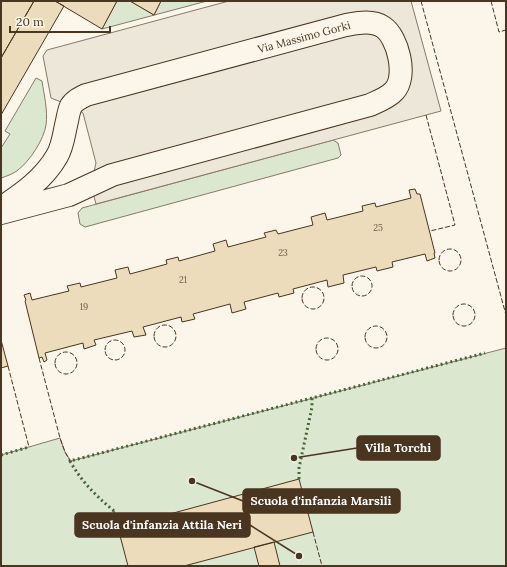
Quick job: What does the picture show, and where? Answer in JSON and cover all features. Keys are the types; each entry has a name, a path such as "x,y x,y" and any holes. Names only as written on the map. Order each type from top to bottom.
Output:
{"lane":[{"name":"Via Massimo Gorki","path":"1,208 31,187 50,166 58,155 63,142 71,106 77,100 86,95 346,25 372,23 382,26 389,32 395,43 401,70 400,82 394,92 382,100 370,105 112,175 69,195 1,213"}],"green space":[{"path":"117,1 130,1 154,15 161,1 207,1 102,29"},
{"path":"36,78 42,81 45,97 45,131 32,155 23,166 10,175 1,178 1,148 10,134 5,131"},
{"path":"333,140 338,143 341,155 338,158 85,227 80,224 78,213 82,208"},
{"path":"506,348 506,566 1,566 1,455 60,438 65,452 71,461"}],"shaded area":[{"path":"229,1 411,1 441,111 96,204 91,185 96,163 83,113 71,106 51,98 43,56 47,50"}],"building":[{"path":"1,1 34,1 1,58"},
{"path":"34,1 55,1 64,6 1,115 1,58"},
{"path":"55,1 117,1 102,29"},
{"path":"130,1 161,1 154,15"},
{"path":"415,189 417,194 420,194 435,258 427,261 425,254 392,262 393,267 377,271 376,267 343,275 344,283 328,287 327,280 293,289 294,293 279,297 278,293 244,302 246,309 232,313 230,304 193,314 195,319 182,322 181,317 143,327 146,335 134,337 132,331 94,340 96,345 84,349 83,343 45,353 47,360 44,362 42,357 39,358 24,295 30,293 32,300 69,291 67,286 80,283 81,287 117,278 115,270 128,267 130,274 167,264 166,260 178,257 179,261 215,251 213,244 226,240 228,247 266,237 264,233 276,230 278,234 313,225 311,217 325,213 327,220 363,211 362,206 375,203 376,207 411,198 409,190"},
{"path":"1,340 8,366 1,368"},
{"path":"299,479 313,532 184,566 128,566 118,528"},
{"path":"274,542 280,566 259,566 254,547"}],"hedge":[{"path":"114,511 89,488 70,461 485,353"},
{"path":"299,479 299,468 312,407 312,398"},
{"path":"1,455 29,447"}],"fence":[{"path":"421,1 506,315"},
{"path":"491,1 499,32 506,30"},
{"path":"426,115 455,225 430,231"},
{"path":"450,249 454,250 460,256 461,260 460,264 454,270 450,271 446,270 440,264 439,260 440,256 446,250 450,249"},
{"path":"358,276 366,276 372,282 372,286 372,290 366,296 358,296 352,290 352,282 358,276"},
{"path":"313,287 317,288 323,294 324,298 323,302 317,308 313,309 309,308 303,302 302,298 303,294 309,288 313,287"},
{"path":"464,304 468,305 474,311 475,315 474,319 468,325 464,326 460,325 454,319 453,315 454,311 460,305 464,304"},
{"path":"165,325 169,326 175,332 176,336 175,340 169,346 165,347 161,346 155,340 154,336 155,332 161,326 165,325"},
{"path":"376,326 380,327 386,333 387,337 386,341 380,347 376,348 372,347 366,341 365,337 366,333 372,327 376,326"},
{"path":"327,338 331,339 337,345 338,349 337,353 331,359 327,360 323,359 317,353 316,349 317,345 323,339 327,338"},
{"path":"111,340 119,340 125,346 125,350 125,354 119,360 111,360 105,354 105,346 111,340"},
{"path":"66,352 70,353 76,359 77,363 76,367 70,373 66,374 62,373 56,367 55,363 56,359 62,353 66,352"},
{"path":"39,358 60,438 70,461"},
{"path":"8,366 29,447"},
{"path":"114,511 118,528"},
{"path":"313,532 322,566"}],"place":[{"name":"Villa Torchi","path":"294,458"},
{"name":"Scuola d'infanzia Marsili","path":"192,481"},
{"name":"Scuola d'infanzia Attila Neri","path":"299,556"}]}
